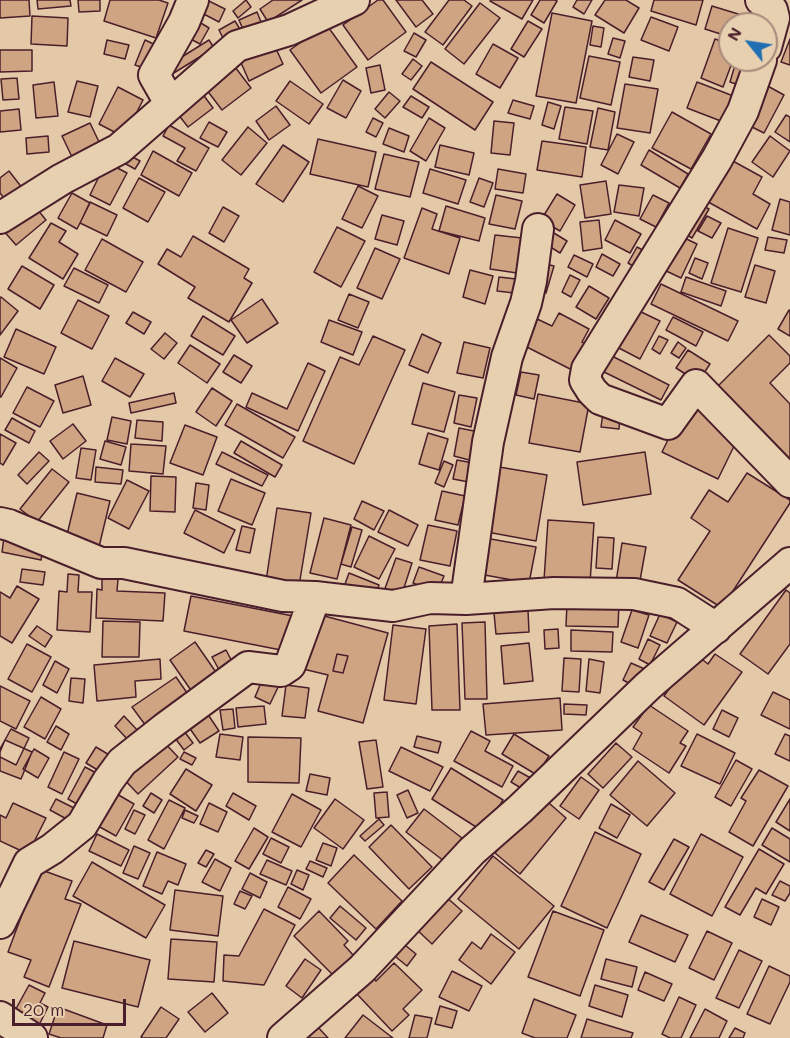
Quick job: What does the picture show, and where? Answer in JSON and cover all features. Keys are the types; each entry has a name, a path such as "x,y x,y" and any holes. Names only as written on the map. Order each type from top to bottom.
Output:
{"street":[{"path":"170,103 154,75 184,22 193,0"},
{"path":"0,218 62,179 119,149 237,46 289,30 354,0"},
{"path":"761,0 772,12"},
{"path":"757,72 743,111 717,159 587,369 585,380 600,399 668,424 696,385 790,482"},
{"path":"466,599 488,442 507,357 529,292 538,229"},
{"path":"0,523 100,563 124,563 283,596 315,597 393,606 430,598 466,599 554,593 634,594 676,603 716,628"},
{"path":"284,1038 362,969 472,851 520,809 648,686 790,563"},
{"path":"0,923 29,863 52,849 82,825 122,762 248,667 281,671 290,664 315,597"},
{"path":"0,1017 32,1038"}],"building":[{"path":"0,0 29,0 30,16 0,18"},
{"path":"37,0 70,0 71,6 38,9"},
{"path":"78,0 100,0 100,11 79,12"},
{"path":"110,0 159,0 168,3 156,38 104,21"},
{"path":"207,0 225,9 219,22 198,11"},
{"path":"246,0 251,7 238,18 233,11"},
{"path":"273,0 302,0 268,22 260,9"},
{"path":"378,0 383,0 406,32 368,60 343,25"},
{"path":"396,0 422,0 433,14 416,27"},
{"path":"449,0 464,0 472,6 443,45 425,32"},
{"path":"491,0 533,0 522,19"},
{"path":"540,0 557,1 544,23 531,15"},
{"path":"577,0 592,0 584,14 573,7"},
{"path":"605,0 626,0 639,8 624,33 595,15"},
{"path":"654,0 703,0 696,25 651,11"},
{"path":"480,3 500,18 464,64 445,49"},
{"path":"712,6 732,12 718,12 718,33 705,29"},
{"path":"257,12 263,27 245,34 239,20"},
{"path":"552,13 592,21 576,103 536,96"},
{"path":"32,16 68,18 67,46 31,44"},
{"path":"651,17 678,27 669,51 641,40"},
{"path":"196,20 209,28 200,44 187,37"},
{"path":"235,21 241,31 224,40 219,30"},
{"path":"528,21 542,29 524,57 511,49"},
{"path":"326,24 357,67 321,93 290,50"},
{"path":"593,26 604,28 601,47 590,45"},
{"path":"414,33 426,40 416,57 404,51"},
{"path":"613,38 625,41 620,58 608,54"},
{"path":"715,39 718,40 718,72 729,72 723,87 701,78"},
{"path":"790,39 790,65 781,62"},
{"path":"107,40 129,45 125,59 104,54"},
{"path":"145,40 160,47 150,70 135,65"},
{"path":"209,40 214,48 169,76 164,68"},
{"path":"273,42 283,64 249,81 239,58"},
{"path":"493,44 518,58 500,88 476,74"},
{"path":"0,50 32,50 32,71 0,72"},
{"path":"589,56 620,62 611,105 580,98"},
{"path":"633,57 654,60 650,81 629,77"},
{"path":"229,59 251,88 222,110 200,81"},
{"path":"413,59 422,66 411,80 402,74"},
{"path":"431,62 493,102 475,130 413,89"},
{"path":"380,65 385,90 371,93 366,68"},
{"path":"733,72 749,72 745,87 730,82"},
{"path":"17,78 19,99 3,100 1,79"},
{"path":"343,80 361,91 346,118 327,108"},
{"path":"77,81 98,86 90,117 68,112"},
{"path":"290,81 323,104 309,124 276,101"},
{"path":"54,82 58,116 36,118 33,85"},
{"path":"697,82 736,97 726,123 687,108"},
{"path":"625,84 658,89 650,133 617,128"},
{"path":"764,84 784,95 764,133 742,122"},
{"path":"196,85 213,108 188,127 170,104"},
{"path":"118,87 143,100 124,137 99,124"},
{"path":"389,92 400,101 385,118 375,109"},
{"path":"411,96 429,107 422,118 403,107"},
{"path":"513,100 534,106 530,119 508,113"},
{"path":"548,102 561,106 554,129 542,125"},
{"path":"276,106 290,125 269,140 256,121"},
{"path":"565,107 593,111 587,144 559,139"},
{"path":"598,108 615,112 608,150 590,147"},
{"path":"19,109 21,130 0,132 0,111"},
{"path":"672,112 711,134 691,169 652,148"},
{"path":"786,115 790,117 790,142 775,132"},
{"path":"373,118 383,123 376,137 366,132"},
{"path":"429,118 445,128 426,161 410,151"},
{"path":"494,121 514,123 510,155 491,153"},
{"path":"209,122 227,132 218,147 200,138"},
{"path":"90,123 101,146 73,159 62,136"},
{"path":"169,125 209,148 196,171 177,161 185,148 163,136"},
{"path":"248,127 267,143 241,175 222,160"},
{"path":"389,128 409,136 404,152 383,144"},
{"path":"617,134 634,142 618,174 601,165"},
{"path":"48,136 49,152 27,154 26,138"},
{"path":"770,136 790,151 773,177 752,162"},
{"path":"318,139 376,152 368,187 310,174"},
{"path":"542,141 586,147 582,177 537,170"},
{"path":"283,145 309,162 283,202 256,184"},
{"path":"440,145 474,153 469,175 435,167"},
{"path":"649,150 688,174 680,188 641,165"},
{"path":"153,151 192,173 179,196 141,175"},
{"path":"384,154 419,162 410,197 375,189"},
{"path":"129,155 140,161 135,169 124,163"},
{"path":"731,160 762,177 753,194 770,204 757,229 701,198"},
{"path":"106,162 127,173 110,205 90,195"},
{"path":"430,169 466,180 458,204 423,193"},
{"path":"498,169 526,174 523,193 495,189"},
{"path":"9,171 23,189 7,202 0,193 0,178"},
{"path":"139,178 165,192 148,222 123,208"},
{"path":"479,178 493,183 484,207 470,202"},
{"path":"606,181 611,214 585,218 580,185"},
{"path":"619,185 644,188 639,216 614,212"},
{"path":"358,186 378,196 362,228 342,219"},
{"path":"72,193 90,203 77,229 58,218"},
{"path":"557,194 575,205 560,231 541,220"},
{"path":"496,195 522,201 515,229 489,224"},
{"path":"653,195 669,203 656,227 640,219"},
{"path":"780,199 790,202 790,235 772,230"},
{"path":"90,202 117,215 107,236 80,223"},
{"path":"697,203 709,209 692,238 681,231"},
{"path":"33,204 46,220 16,245 2,229"},
{"path":"446,206 485,218 479,241 439,231"},
{"path":"223,207 239,216 224,242 209,233"},
{"path":"422,208 437,214 432,229 460,238 449,274 404,258"},
{"path":"382,215 404,221 397,245 375,239"},
{"path":"707,216 721,223 712,238 698,231"},
{"path":"599,220 602,248 583,251 580,222"},
{"path":"615,220 641,234 630,253 605,240"},
{"path":"51,223 66,231 59,242 78,254 63,279 29,258"},
{"path":"337,227 365,241 341,287 314,272"},
{"path":"728,228 758,238 741,292 711,283"},
{"path":"549,230 567,241 560,253 541,241"},
{"path":"676,234 697,244 681,278 660,268"},
{"path":"495,235 522,238 517,273 490,269"},
{"path":"193,236 249,269 244,278 252,283 229,322 188,298 195,287 158,264 167,249 181,257"},
{"path":"768,237 787,240 784,253 765,250"},
{"path":"102,239 143,262 126,292 85,270"},
{"path":"637,247 648,253 638,269 628,263"},
{"path":"375,248 400,259 382,299 357,288"},
{"path":"602,254 620,264 613,276 596,267"},
{"path":"574,255 593,264 587,277 568,267"},
{"path":"695,258 708,263 702,279 689,273"},
{"path":"541,263 554,266 546,293 534,289"},
{"path":"755,265 775,271 766,303 745,297"},
{"path":"22,266 54,285 40,309 8,289"},
{"path":"74,268 108,285 99,303 64,286"},
{"path":"470,270 493,276 485,304 463,297"},
{"path":"570,275 580,280 571,297 562,292"},
{"path":"499,277 516,279 514,293 497,291"},
{"path":"686,277 726,291 721,306 681,292"},
{"path":"661,284 738,321 728,341 651,304"},
{"path":"589,286 609,298 596,319 576,307"},
{"path":"349,294 369,302 358,328 338,320"},
{"path":"0,298 18,311 0,335"},
{"path":"262,299 278,323 247,343 231,320"},
{"path":"78,300 109,316 92,349 61,333"},
{"path":"635,309 660,321 640,359 615,346"},
{"path":"790,311 790,336 778,329"},
{"path":"133,312 151,322 144,334 126,323"},
{"path":"559,313 589,329 582,342 588,345 574,371 519,343 533,317 552,326"},
{"path":"203,316 235,336 223,355 191,336"},
{"path":"673,317 703,332 696,346 666,330"},
{"path":"329,320 362,332 353,355 321,342"},
{"path":"16,329 56,347 44,374 4,357"},
{"path":"165,333 177,343 164,359 151,349"},
{"path":"422,334 441,343 428,373 409,365"},
{"path":"769,335 790,356 790,363 770,383 790,404 790,471 712,392"},
{"path":"373,336 405,350 354,464 303,441 340,357 359,365"},
{"path":"659,336 668,340 660,354 652,349"},
{"path":"464,342 490,348 483,378 457,373"},
{"path":"678,342 686,348 679,358 671,353"},
{"path":"190,345 220,364 207,383 178,363"},
{"path":"688,350 710,364 698,382 676,368"},
{"path":"608,354 669,385 661,400 600,370"},
{"path":"234,355 252,366 241,383 223,372"},
{"path":"0,358 17,368 1,397 0,397"},
{"path":"115,358 144,374 130,397 102,381"},
{"path":"308,363 325,371 298,431 246,407 252,393 287,409"},
{"path":"521,372 539,375 534,399 516,395"},
{"path":"83,376 91,405 63,413 55,385"},
{"path":"423,383 455,392 444,432 412,424"},
{"path":"27,387 54,401 40,427 13,413"},
{"path":"212,388 232,401 216,426 196,412"},
{"path":"174,393 176,403 131,413 129,403"},
{"path":"538,394 589,404 580,452 529,443"},
{"path":"459,395 477,398 471,427 454,423"},
{"path":"687,401 725,420 720,431 737,440 718,479 662,452"},
{"path":"237,404 295,437 283,458 225,425"},
{"path":"603,413 620,415 619,429 601,427"},
{"path":"112,417 131,421 127,444 107,440"},
{"path":"12,418 35,431 29,443 5,430"},
{"path":"137,420 163,422 162,441 135,438"},
{"path":"73,424 86,441 63,459 50,441"},
{"path":"185,425 217,437 203,475 170,463"},
{"path":"459,428 479,432 473,461 454,456"},
{"path":"428,433 448,439 439,470 419,464"},
{"path":"0,434 16,443 3,465 0,463"},
{"path":"105,441 126,447 121,465 100,459"},
{"path":"241,441 282,465 275,477 234,453"},
{"path":"131,444 166,446 163,474 129,471"},
{"path":"81,448 96,450 91,480 76,478"},
{"path":"39,452 49,461 27,484 18,475"},
{"path":"222,452 268,475 262,486 216,464"},
{"path":"645,452 651,494 583,505 577,462"},
{"path":"457,460 473,463 469,482 453,479"},
{"path":"444,461 453,465 444,487 435,483"},
{"path":"96,467 123,470 121,484 95,482"},
{"path":"499,467 547,475 536,541 487,532"},
{"path":"52,469 69,482 37,522 20,509"},
{"path":"747,473 790,500 790,503 722,608 678,580 710,531 691,518 709,490 728,502"},
{"path":"151,476 176,477 175,512 150,511"},
{"path":"231,479 265,493 252,525 218,511"},
{"path":"127,480 149,491 129,529 108,518"},
{"path":"196,483 209,485 206,510 193,508"},
{"path":"442,491 465,496 458,525 435,520"},
{"path":"77,493 110,501 98,551 65,543"},
{"path":"362,501 384,511 374,530 354,519"},
{"path":"277,508 311,513 299,586 266,581"},
{"path":"195,510 235,530 224,553 184,533"},
{"path":"389,510 418,525 408,546 378,532"},
{"path":"324,518 351,525 337,579 310,573"},
{"path":"548,520 594,523 590,583 544,580"},
{"path":"428,525 457,531 450,566 420,560"},
{"path":"242,526 255,529 250,553 236,550"},
{"path":"352,527 362,530 351,567 341,564"},
{"path":"369,536 395,549 379,579 354,567"},
{"path":"4,537 44,546 41,560 2,552"},
{"path":"598,537 614,538 612,569 596,568"},
{"path":"485,538 536,547 529,583 479,574"},
{"path":"622,543 646,547 639,586 616,582"},
{"path":"396,558 412,563 400,600 383,594"},
{"path":"419,567 444,576 437,593 413,583"},
{"path":"22,569 45,572 43,585 20,582"},
{"path":"349,573 379,585 375,596 345,584"},
{"path":"68,574 79,575 78,592 92,592 90,632 57,630 59,591 67,592"},
{"path":"102,579 118,579 117,591 165,593 163,621 96,618 97,589 102,590"},
{"path":"17,586 39,599 12,643 0,636 0,592 10,598"},
{"path":"786,590 790,593 790,644 768,674 740,654"},
{"path":"191,596 293,616 286,651 184,631"},
{"path":"567,603 619,603 618,627 566,626"},
{"path":"528,610 529,632 496,634 494,613"},
{"path":"632,610 649,615 638,648 621,642"},
{"path":"317,614 388,633 363,723 318,711 328,675 303,669","holes":["337,654 348,656 343,673 333,671"]},
{"path":"660,614 677,622 667,643 650,636"},
{"path":"103,621 140,622 139,657 102,657"},
{"path":"485,622 487,699 465,699 462,623"},
{"path":"457,624 460,710 432,710 429,626"},
{"path":"393,625 426,629 416,704 384,700"},
{"path":"37,626 52,636 45,647 29,636"},
{"path":"558,629 559,648 545,649 544,630"},
{"path":"571,630 613,632 612,652 571,651"},
{"path":"648,639 660,645 650,665 639,659"},
{"path":"195,642 220,678 195,696 170,660"},
{"path":"529,643 533,681 504,684 501,646"},
{"path":"27,644 51,657 32,692 8,679"},
{"path":"226,650 236,669 223,677 212,657"},
{"path":"694,653 708,664 715,654 742,672 704,725 664,696"},
{"path":"337,654 348,656 343,673 333,671"},
{"path":"564,658 581,659 579,692 562,691"},
{"path":"160,659 161,679 135,681 136,697 97,701 94,665"},
{"path":"589,659 604,662 600,693 586,691"},
{"path":"55,661 69,669 57,693 43,685"},
{"path":"631,663 647,670 638,688 623,680"},
{"path":"265,673 281,681 270,704 255,697"},
{"path":"176,677 192,700 149,730 132,707"},
{"path":"71,678 85,679 83,703 69,701"},
{"path":"286,685 309,688 305,718 282,716"},
{"path":"0,686 30,701 16,729 0,721"},
{"path":"773,692 790,700 790,729 761,715"},
{"path":"41,697 61,709 45,739 24,727"},
{"path":"560,698 562,730 486,735 483,704"},
{"path":"564,704 587,705 586,715 564,714"},
{"path":"649,705 688,731 680,743 686,746 669,773 633,749 642,733 633,727"},
{"path":"264,706 266,724 238,727 236,708"},
{"path":"233,709 235,728 223,730 220,710"},
{"path":"205,710 219,731 200,743 186,723"},
{"path":"722,710 738,718 729,737 713,729"},
{"path":"124,716 140,733 130,742 115,726"},
{"path":"56,726 69,734 61,750 47,742"},
{"path":"181,727 193,743 184,750 172,734"},
{"path":"11,729 29,738 16,765 0,757 0,749"},
{"path":"471,731 490,741 485,751 513,766 502,787 454,761"},
{"path":"220,734 243,737 240,760 216,757"},
{"path":"514,734 549,756 537,775 502,754"},
{"path":"697,734 735,753 720,784 681,766"},
{"path":"785,734 790,736 790,761 775,754"},
{"path":"417,736 441,742 438,753 414,747"},
{"path":"159,737 178,757 138,794 119,774"},
{"path":"248,737 301,738 299,783 248,782"},
{"path":"5,740 32,752 21,779 0,771 0,752"},
{"path":"376,740 383,787 367,789 359,742"},
{"path":"616,743 632,757 603,788 588,774"},
{"path":"96,747 111,756 101,772 86,763"},
{"path":"401,747 443,767 430,791 389,771"},
{"path":"34,749 49,758 38,778 23,769"},
{"path":"64,752 79,759 62,794 48,787"},
{"path":"184,752 196,758 192,765 180,759"},
{"path":"736,760 752,769 731,806 715,797"},
{"path":"638,761 675,793 647,826 610,795"},
{"path":"85,767 104,777 86,809 68,799"},
{"path":"451,768 503,800 484,832 432,799"},
{"path":"186,769 212,785 196,811 170,794"},
{"path":"759,770 788,786 753,846 729,832 746,801 741,798"},
{"path":"518,771 538,782 531,794 511,782"},
{"path":"310,774 330,778 327,795 306,791"},
{"path":"581,777 599,790 579,819 560,806"},
{"path":"110,790 134,804 116,836 91,822"},
{"path":"408,790 418,813 407,818 397,795"},
{"path":"387,792 389,817 376,818 374,793"},
{"path":"151,793 162,800 154,813 143,806"},
{"path":"233,793 256,806 249,820 226,806"},
{"path":"292,794 321,810 301,847 272,832"},
{"path":"542,797 566,818 520,874 495,853"},
{"path":"56,799 78,810 72,822 50,810"},
{"path":"335,799 364,820 343,849 314,828"},
{"path":"790,799 790,831 776,822"},
{"path":"169,800 185,808 164,849 148,840"},
{"path":"13,803 46,818 28,854 0,841 0,815 6,818"},
{"path":"209,803 227,812 218,832 200,824"},
{"path":"611,804 630,815 617,838 599,828"},
{"path":"424,809 462,838 444,861 406,832"},
{"path":"134,810 145,815 135,834 125,829"},
{"path":"185,810 198,816 194,823 182,818"},
{"path":"379,819 384,825 365,841 360,836"},
{"path":"391,825 432,867 409,889 369,847"},
{"path":"254,828 268,837 249,869 235,861"},
{"path":"772,828 790,839 790,862 762,845"},
{"path":"595,832 641,854 607,928 561,906"},
{"path":"97,834 129,850 121,866 89,851"},
{"path":"701,834 743,857 712,916 670,894"},
{"path":"271,838 289,847 281,863 263,854"},
{"path":"674,839 689,847 664,890 649,882"},
{"path":"323,843 337,848 331,866 316,860"},
{"path":"134,846 150,853 138,879 123,873"},
{"path":"759,849 784,864 766,894 756,888 740,915 725,907"},
{"path":"206,850 214,854 206,867 198,863"},
{"path":"157,852 186,864 178,885 168,881 162,894 143,886"},
{"path":"354,855 402,901 376,929 328,883"},
{"path":"493,856 554,906 519,949 458,899"},
{"path":"215,859 231,868 220,891 202,882"},
{"path":"267,860 292,871 286,885 260,874"},
{"path":"310,861 327,868 323,877 306,869"},
{"path":"92,862 165,905 146,938 73,896"},
{"path":"39,869 72,881 65,899 81,904 49,987 24,977 31,960 8,952"},
{"path":"297,870 309,875 303,890 291,884"},
{"path":"250,873 267,882 260,898 242,889"},
{"path":"780,881 790,886 790,893 785,901 772,895"},
{"path":"288,887 311,899 300,919 278,907"},
{"path":"175,890 223,896 218,936 170,930"},
{"path":"240,891 252,896 245,909 234,904"},
{"path":"444,895 462,911 432,944 414,927"},
{"path":"762,899 779,907 771,925 754,917"},
{"path":"340,906 366,928 356,940 330,918"},
{"path":"264,909 295,925 264,985 223,981 224,955 239,956"},
{"path":"319,911 348,941 344,945 354,956 334,976 294,936"},
{"path":"553,911 604,930 580,996 528,977"},
{"path":"641,915 688,935 675,962 629,942"},
{"path":"707,931 732,943 714,980 689,968"},
{"path":"491,934 515,952 491,984 459,960 472,942 481,949"},
{"path":"171,939 217,942 214,982 168,979"},
{"path":"74,941 150,960 138,1007 62,988"},
{"path":"400,941 416,954 407,966 391,953"},
{"path":"739,950 762,961 739,1008 716,998"},
{"path":"305,959 321,970 302,998 286,986"},
{"path":"606,959 637,967 632,987 601,979"},
{"path":"394,963 422,990 403,1009 409,1015 392,1031 355,992 371,976 376,981"},
{"path":"769,966 790,976 790,982 770,1024 747,1014"},
{"path":"452,971 482,986 469,1011 439,997"},
{"path":"645,972 672,984 664,1001 638,990"},
{"path":"29,985 45,993 40,1003 48,1007 37,1029 12,1016"},
{"path":"595,985 628,995 622,1017 589,1006"},
{"path":"212,993 228,1013 205,1032 188,1012"},
{"path":"679,997 696,1005 681,1038 670,1038 662,1034"},
{"path":"534,999 576,1015 567,1038 535,1038 522,1033"},
{"path":"440,1006 457,1011 452,1028 435,1024"},
{"path":"58,1007 107,1025 103,1038 61,1038 49,1034"},
{"path":"161,1007 179,1019 166,1038 141,1037"},
{"path":"705,1009 727,1021 719,1038 690,1038"},
{"path":"363,1015 393,1038 345,1038"},
{"path":"415,1015 432,1018 427,1038 409,1038"},
{"path":"587,1019 633,1033 631,1038 581,1038"},
{"path":"316,1025 328,1038 301,1038"},
{"path":"735,1028 745,1033 743,1038 729,1038"}]}
